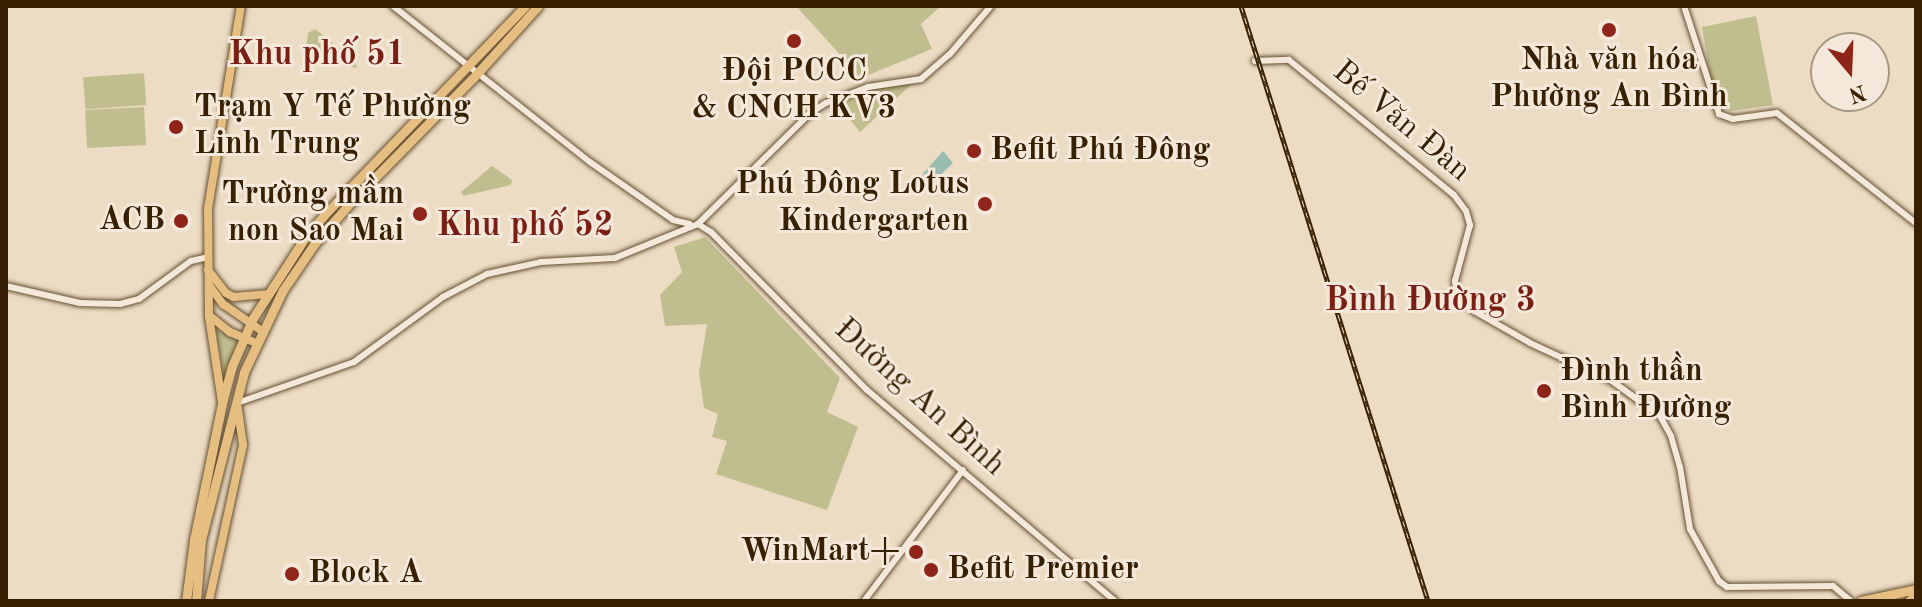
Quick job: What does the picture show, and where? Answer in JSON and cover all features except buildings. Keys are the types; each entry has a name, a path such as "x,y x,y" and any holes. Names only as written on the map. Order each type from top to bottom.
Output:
{"highway":[{"path":"186,601 194,540 222,403 251,322 267,294 328,211 525,6"},
{"path":"196,601 201,540 237,403 256,343 283,290 315,243 479,73 538,6"},
{"path":"1861,601 1916,590"},
{"path":"1901,601 1916,590"},
{"path":"1909,601 1916,590"}],"main road":[{"path":"222,403 207,281 210,188 241,6"},
{"path":"207,269 226,293 234,297 267,294"},
{"path":"207,281 223,304 262,331"},
{"path":"209,316 243,339 256,343"},
{"path":"209,601 243,445 237,403"}],"street":[{"path":"393,6 590,162 673,220 698,224"},
{"path":"237,403 354,362 443,297 487,274 541,262 615,258 698,224 809,114 826,103 868,87 921,79 950,54 991,6"},
{"path":"1684,6 1719,114 1733,119 1777,113 1916,223"},
{"name":"Bế Văn Đàn","path":"1255,61 1288,60 1454,195 1466,211 1470,225 1455,281 1457,293 1474,311 1530,343 1612,381 1660,416 1671,436 1680,467 1690,529 1719,581 1727,587 1833,586 1851,601"},
{"name":"Đường An Bình","path":"698,224 711,232 867,390 1115,601"},
{"path":"6,286 80,303 120,304 139,299 191,261 208,257"},
{"path":"864,601 963,470"}],"shaded area":[{"path":"796,6 941,6 921,24 932,49 861,78"},
{"path":"1756,16 1773,105 1731,111 1715,106 1702,27"},
{"path":"315,29 355,61 357,68 305,58 308,33"},
{"path":"144,73 146,105 85,109 83,77"},
{"path":"914,82 860,132 837,103 876,88"},
{"path":"144,107 146,145 87,148 85,110"},
{"path":"492,166 512,180 511,185 463,196 461,192"},
{"path":"705,237 840,378 827,412 858,427 827,510 716,474 727,441 712,437 718,414 704,408 699,373 707,324 665,326 660,295 682,272 674,247"},
{"path":"216,330 239,339 225,383"}],"water":[{"path":"943,151 953,163 930,185 921,176"}],"railway":[{"path":"1241,6 1428,601"}],"place":[{"name":"Nhà văn hóa Phường An Bình","path":"1609,30"},
{"name":"Đội PCCC & CNCH KV3","path":"794,41"},
{"name":"Trạm Y Tế Phường Linh Trung","path":"176,127"},
{"name":"Befit Phú Đông","path":"974,151"},
{"name":"Phú Đông Lotus Kindergarten","path":"985,204"},
{"name":"Trường mầm non Sao Mai","path":"420,214"},
{"name":"ACB","path":"181,221"},
{"name":"Đình thần Bình Đường","path":"1544,391"},
{"name":"WinMart+","path":"916,552"},
{"name":"Befit Premier","path":"931,570"},
{"name":"Block A","path":"292,574"}],"district":[{"name":"Khu phố 51","path":"317,56"},
{"name":"Khu phố 52","path":"525,227"},
{"name":"Bình Đường 3","path":"1430,302"}]}
